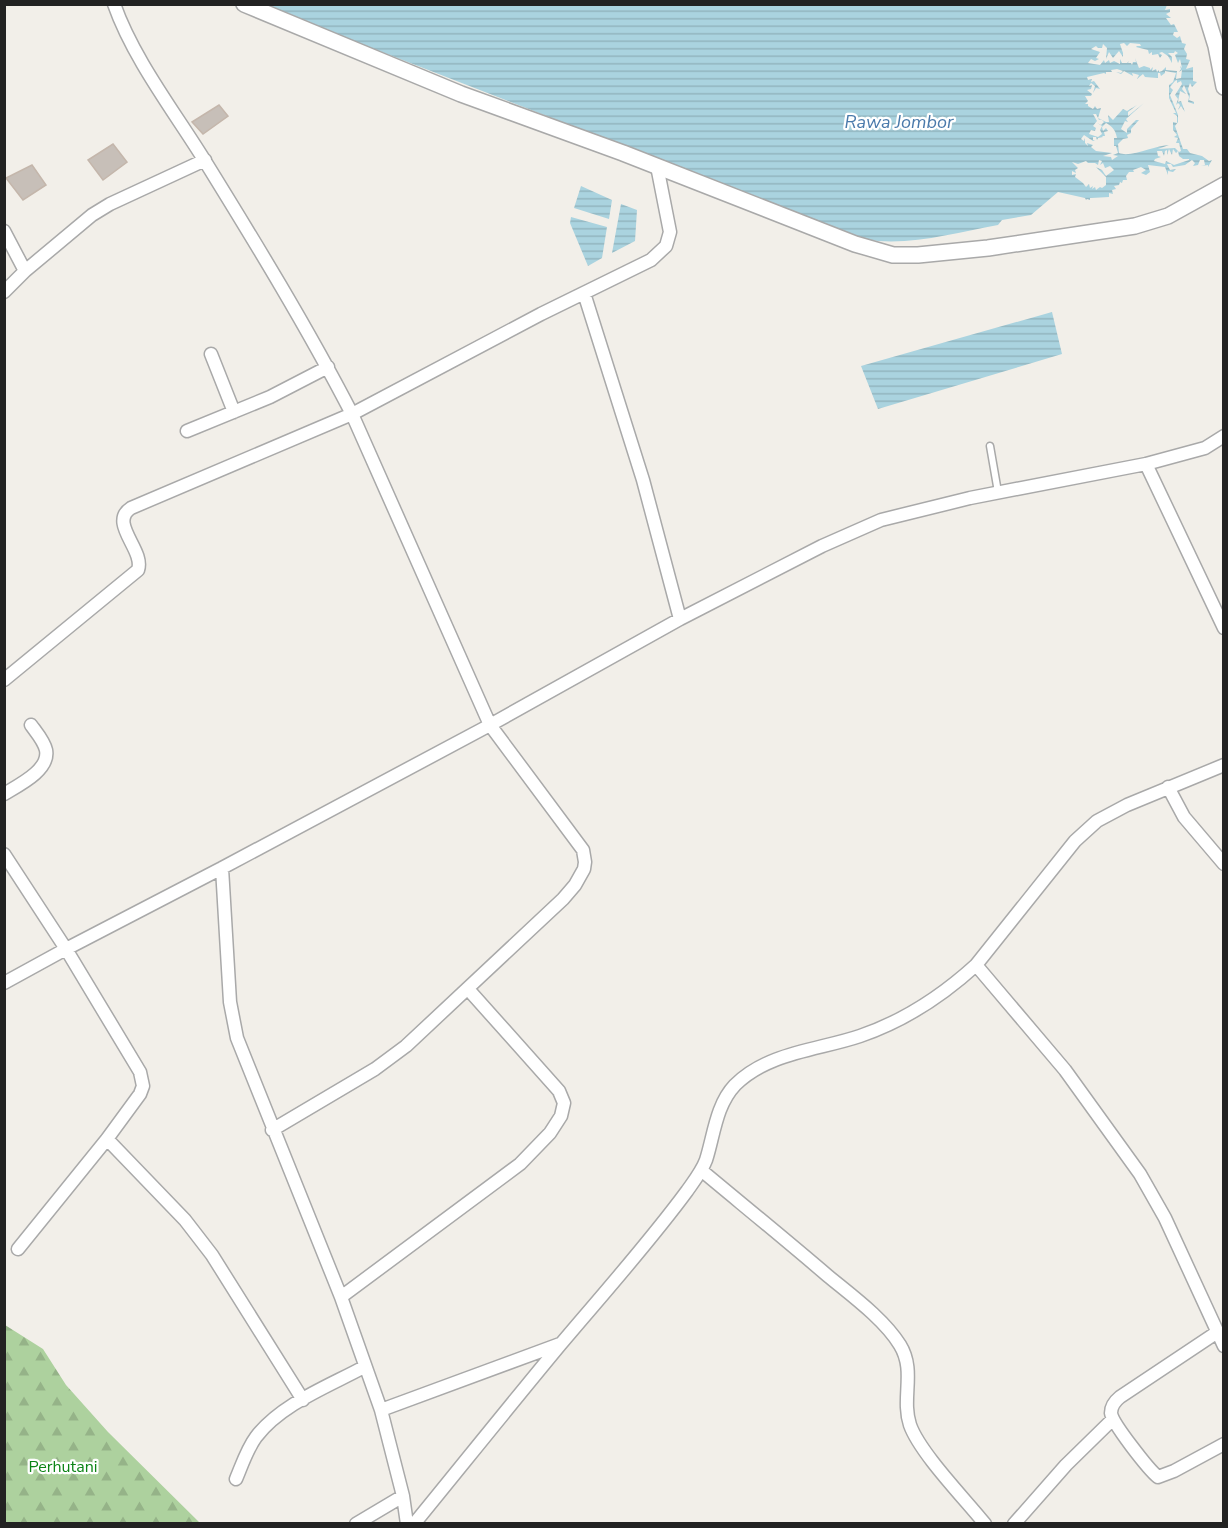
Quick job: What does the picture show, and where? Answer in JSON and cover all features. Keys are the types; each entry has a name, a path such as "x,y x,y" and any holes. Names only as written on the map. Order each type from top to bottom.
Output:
{"street":[{"path":"114,4 134,47 205,160 328,367 352,414 490,725 573,835 583,850 585,862 580,876 563,899 406,1046 375,1070 272,1130"},
{"path":"244,4 417,76 880,252 902,255 988,248 1147,224 1168,216 1224,185"},
{"path":"1203,4 1216,46 1224,87"},
{"path":"4,292 25,271 92,215 110,204 205,160"},
{"path":"4,680 138,570 139,561 123,524 127,511 352,414 532,318 658,255 669,240 670,227 657,166"},
{"path":"4,231 25,271"},
{"path":"584,293 643,480 680,619"},
{"path":"211,354 234,412"},
{"path":"187,431 270,397 328,367"},
{"path":"4,983 490,725 680,619 822,546 881,520 998,493 1146,464 1204,448 1224,436"},
{"path":"1146,464 1224,628"},
{"path":"4,794 35,773 45,759 45,746 31,725"},
{"path":"414,1524 561,1343 600,1301 685,1194 701,1170 723,1103 729,1092 746,1076 775,1060 862,1035 926,1005 976,965 1087,829 1108,813 1224,765"},
{"path":"1167,788 1184,817 1224,864"},
{"path":"4,854 66,949 143,1078 140,1094 107,1139 18,1249"},
{"path":"222,868 233,1021 243,1057 341,1297 381,1410 403,1496 407,1524"},
{"path":"976,965 1065,1070 1140,1174 1165,1218 1216,1333 1224,1346"},
{"path":"341,1297 520,1164 550,1133 563,1110 563,1100 559,1091 468,989"},
{"path":"107,1139 185,1220 212,1255 303,1400"},
{"path":"701,1170 858,1301 892,1334 905,1353 909,1366 907,1403 911,1426 938,1467 985,1524"},
{"path":"1216,1333 1120,1397 1111,1409 1113,1419 1158,1477 1224,1444"},
{"path":"381,1410 532,1356 561,1343"},
{"path":"236,1479 254,1439 266,1425 280,1413 364,1367"},
{"path":"1014,1524 1066,1465 1113,1419"},
{"path":"356,1524 403,1496"}],"lane":[{"path":"990,446 998,493"}],"green space":[{"name":"Perhutani","path":"5,1325 43,1349 66,1385 108,1432 200,1523 5,1523"}],"water":[{"name":"Rawa Jombor","path":"261,5 1167,5 1165,10 1170,9 1170,12 1166,14 1171,18 1166,18 1171,25 1174,24 1178,32 1174,32 1173,35 1177,38 1180,36 1182,43 1186,44 1184,49 1187,54 1186,59 1190,60 1186,69 1193,67 1193,81 1197,82 1192,87 1190,83 1188,89 1190,95 1189,100 1194,104 1188,102 1189,97 1184,85 1182,89 1186,94 1180,91 1178,102 1181,101 1185,112 1181,106 1178,110 1180,105 1178,103 1176,105 1178,99 1175,95 1182,84 1181,81 1177,83 1177,80 1175,81 1170,87 1173,90 1170,95 1178,115 1178,122 1175,126 1183,149 1209,161 1212,160 1208,167 1208,165 1201,166 1205,165 1204,160 1200,160 1198,165 1193,166 1195,163 1192,160 1185,165 1173,167 1167,164 1170,170 1176,169 1173,172 1168,171 1168,175 1165,167 1148,165 1150,172 1146,175 1141,173 1146,170 1141,167 1133,170 1134,172 1129,172 1126,176 1127,180 1114,186 1116,189 1112,190 1113,194 1109,193 1109,197 1086,200 1058,192 1031,215 1002,220 998,225 908,241 869,240","holes":["1124,43 1127,46 1130,43 1140,44 1141,46 1136,47 1148,50 1149,54 1152,52 1152,55 1158,54 1160,58 1162,55 1159,53 1162,52 1172,63 1172,57 1168,53 1175,51 1178,53 1175,55 1178,63 1180,59 1181,78 1176,79 1177,71 1166,70 1166,67 1159,72 1156,69 1152,71 1153,67 1150,70 1144,66 1139,68 1135,58 1136,62 1132,65 1128,63 1129,61 1122,63 1120,59 1120,64 1114,61 1110,63 1109,60 1105,63 1104,60 1100,65 1088,63 1091,59 1095,61 1099,59 1096,58 1100,52 1091,49 1096,46 1102,48 1103,44 1107,48 1106,59 1109,52 1113,58 1119,51 1123,57 1120,44","1117,69 1123,71 1116,72 1121,74 1124,71 1133,76 1132,73 1139,75 1137,79 1143,74 1145,77 1158,78 1158,73 1161,76 1165,71 1176,73 1173,82 1169,85 1169,98 1176,113 1173,113 1177,116 1177,123 1173,122 1173,130 1177,135 1174,137 1178,138 1176,143 1179,143 1181,151 1175,148 1158,149 1169,145 1137,153 1119,153 1118,144 1128,138 1127,135 1131,133 1131,129 1139,120 1127,129 1127,133 1121,129 1125,121 1128,122 1126,119 1144,103 1128,116 1128,112 1137,105 1127,111 1123,109 1113,120 1108,115 1109,122 1102,120 1104,122 1101,125 1097,123 1102,126 1100,130 1102,134 1098,137 1089,134 1096,128 1093,126 1097,121 1093,114 1096,114 1098,118 1101,108 1097,109 1095,106 1093,109 1085,104 1088,101 1085,96 1092,94 1087,90 1091,89 1092,85 1089,86 1091,83 1095,86 1093,93 1096,88 1100,89 1094,81 1091,82 1092,79 1088,80 1087,77 1106,74 1106,72","1106,123 1113,128 1117,138 1114,138 1114,146 1118,153 1113,155 1118,156 1112,160 1111,157 1103,156 1112,153 1096,151 1091,147 1093,145 1087,143 1088,146 1085,143 1085,138 1084,141 1081,139 1084,135 1093,141 1095,140 1093,137 1097,140 1105,136 1104,132 1108,131 1106,128 1103,131 1102,127","1169,149 1172,155 1173,149 1176,153 1178,151 1179,156 1189,160 1174,165 1166,161 1165,164 1154,161 1161,157 1158,156 1157,151 1162,151 1164,156 1165,151 1167,150 1167,155","1099,160 1102,161 1100,165 1103,163 1105,168 1110,166 1114,170 1106,176 1096,167 1106,177 1106,185 1096,190 1095,187 1092,189 1093,186 1090,188 1089,184 1086,187 1075,177 1076,174 1072,175 1072,171 1076,173 1075,170 1078,168 1072,162 1098,165"]},
{"path":"581,186 612,200 609,219 574,208"},
{"path":"621,204 637,210 635,241 612,253"},
{"path":"571,217 607,227 602,258 588,266 570,223"},
{"path":"1052,312 1062,354 878,409 861,366"}],"building":[{"path":"219,105 228,116 203,134 192,122"},
{"path":"113,144 127,162 103,180 88,160"},
{"path":"32,165 46,185 23,200 6,178"}]}
